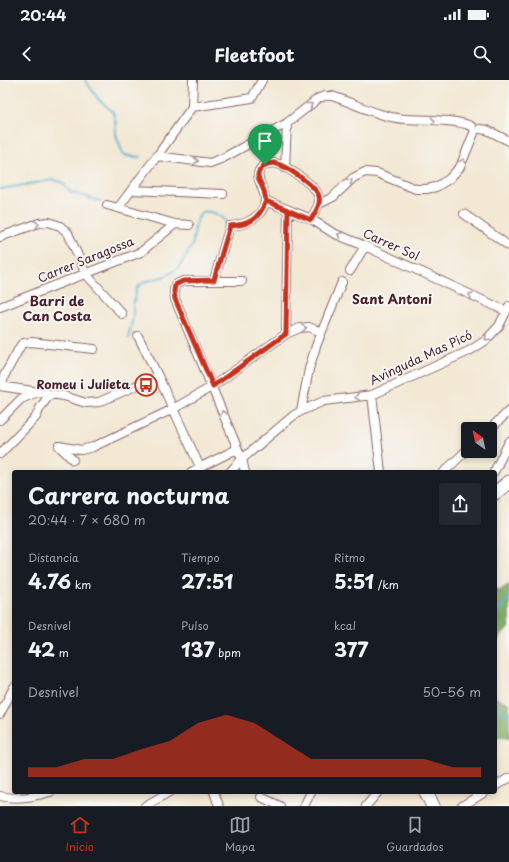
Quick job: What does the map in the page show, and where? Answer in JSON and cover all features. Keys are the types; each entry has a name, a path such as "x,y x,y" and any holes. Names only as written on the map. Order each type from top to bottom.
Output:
{"main road":[{"path":"497,491 509,482"},
{"path":"427,794 433,806"}],"street":[{"path":"118,208 192,107 193,80"},
{"path":"192,107 252,98 262,80"},
{"path":"157,156 210,162 223,158 287,123 319,98 325,96 332,96 383,115 403,119 467,124 476,130 487,130 509,141"},
{"path":"285,168 287,123"},
{"path":"319,204 333,196 353,178 365,172 377,174 416,189 436,187 449,179 460,167 476,130"},
{"path":"214,280 230,226 241,225 253,220 262,211 266,201 264,189 259,181 258,175 259,170 265,165 274,163 285,168 311,185 318,195 319,204 311,220"},
{"path":"132,190 222,194"},
{"name":"Carrer Sol","path":"266,201 311,220 333,233 508,308"},
{"path":"107,205 175,224 189,226"},
{"path":"286,334 288,210"},
{"path":"464,214 509,246"},
{"path":"0,237 40,223 49,222 60,226 68,233 86,274 122,314"},
{"name":"Carrer Saragossa","path":"0,307 141,252 175,224"},
{"path":"350,270 365,246"},
{"path":"242,281 183,281 175,285 174,291 175,299 213,386 242,459 245,470"},
{"path":"301,411 309,369 321,332 342,282"},
{"name":"Avinguda Mas Picó","path":"232,469 293,416 301,411 324,401 372,395 469,351 485,341 499,326 508,308"},
{"path":"73,460 59,446 81,450 93,448 172,409 213,386 286,334 300,328 309,327 321,332"},
{"path":"138,336 200,467"},
{"path":"94,349 31,342 24,343 21,345 4,376 1,386 50,394 86,403 99,402 158,376"},
{"path":"21,400 23,389"},
{"path":"0,420 21,400 38,392"},
{"path":"38,392 40,408"},
{"path":"0,454 36,418 40,408 50,394"},
{"path":"372,395 381,470"},
{"path":"497,422 509,411"},
{"path":"495,470 509,442"},
{"path":"195,470 237,449"},
{"path":"446,470 461,456"},
{"path":"220,458 232,469"},
{"path":"0,714 12,691"},
{"path":"497,785 506,779"},
{"path":"0,796 11,799 42,794"},
{"path":"145,806 166,794"},
{"path":"215,794 219,806"},
{"path":"304,806 310,794"},
{"path":"366,806 376,794"},
{"path":"462,806 482,794"},
{"path":"261,797 280,806"}],"green space":[{"path":"509,584 509,627 497,641 497,589 501,590"},
{"path":"497,699 509,703 509,738 497,737"}],"waterway":[{"path":"85,80 99,100 112,111 115,118 116,135 123,154 141,157"},
{"path":"0,189 53,180 62,182 70,192 100,201"},
{"path":"128,338 133,318 133,306 137,288 144,282 166,276 177,269 193,243 195,227 202,212 215,213 226,221"},
{"path":"497,613 509,597"},
{"path":"497,709 509,715"}],"place":[{"name":"Romeu i Julieta","path":"146,385"}],"district":[{"name":"Sant Antoni","path":"392,299"},
{"name":"Barri de Can Costa","path":"57,308"}],"route":[{"path":"265,165 259,170 258,175 259,181 264,189 266,201 288,210 286,334 213,386 175,299 175,285 183,281 214,280 230,226 241,225 253,220 262,211 266,201 288,210 311,220 319,204 318,195 311,185 285,168 274,163 265,165"}]}
